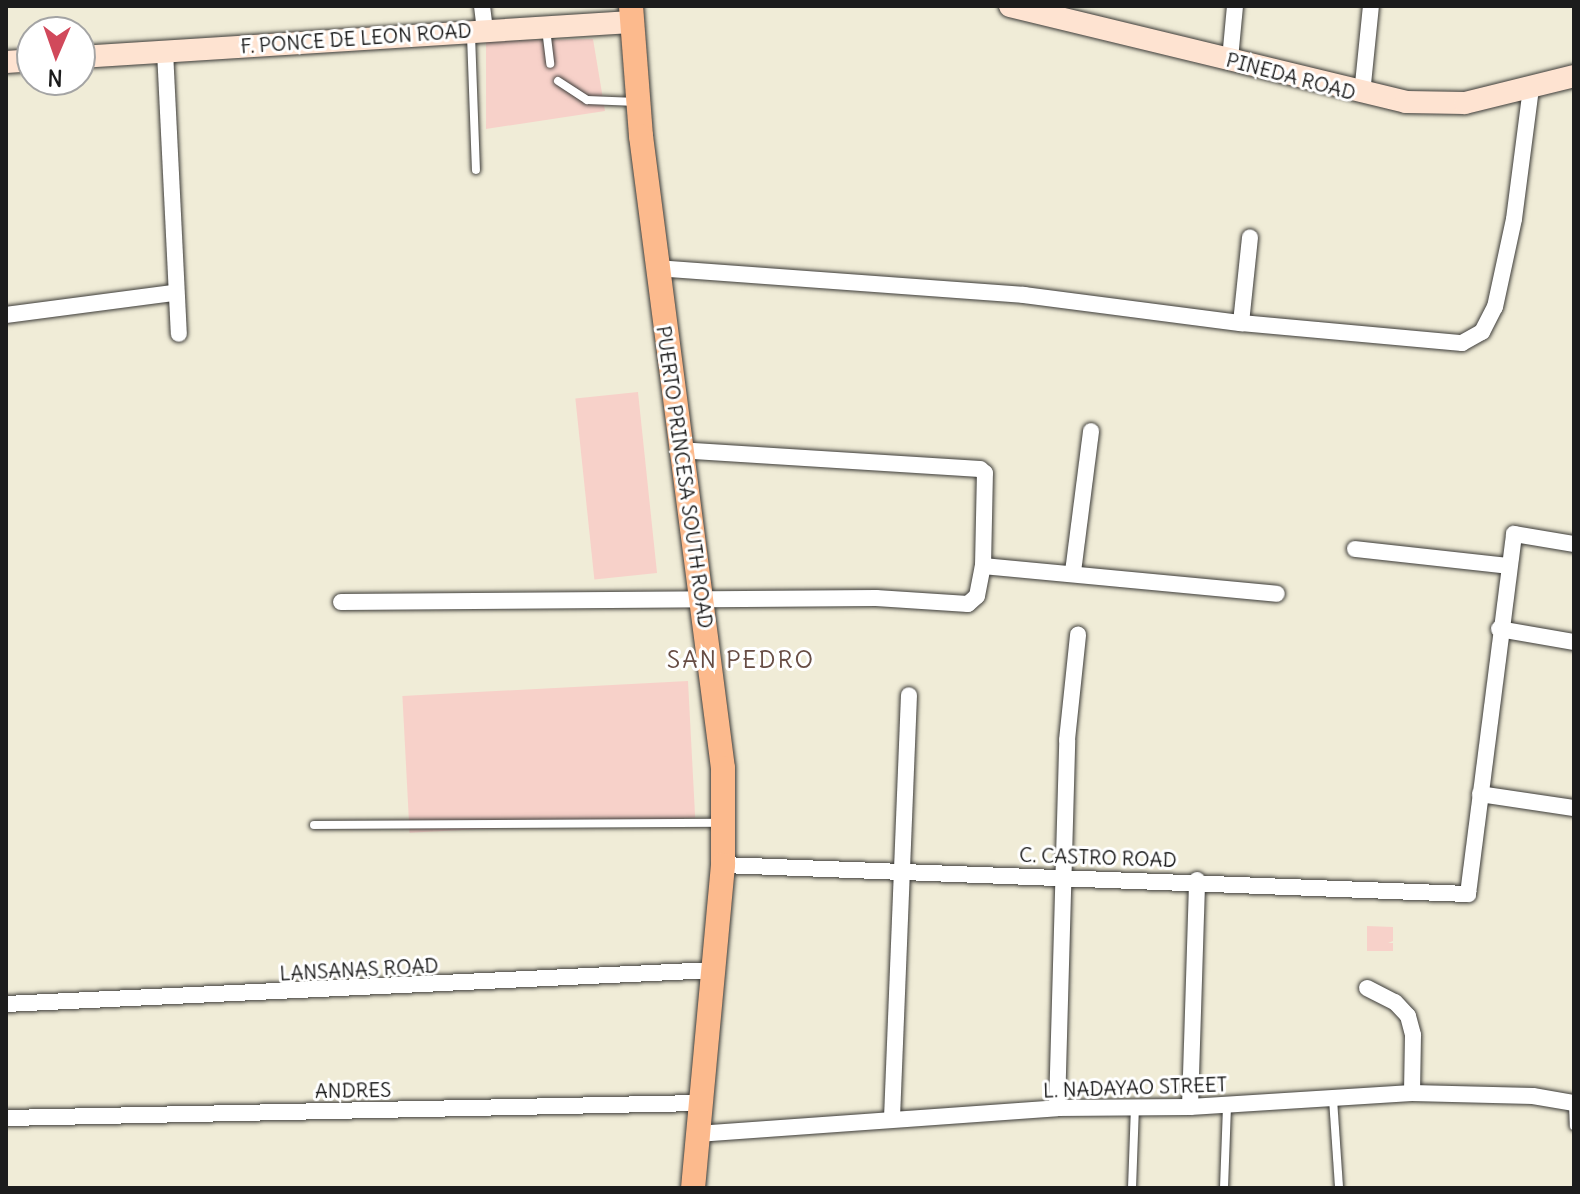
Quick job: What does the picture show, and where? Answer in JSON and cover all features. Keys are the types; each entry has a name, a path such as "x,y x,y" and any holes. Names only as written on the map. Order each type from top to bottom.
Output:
{"main road":[{"name":"PUERTO PRINCESA SOUTH ROAD","path":"631,14 637,102 701,599 725,823 693,1188"}],"street":[{"path":"478,30 482,6"},
{"name":"PINEDA ROAD","path":"1010,6 1362,94 1441,105 1531,88 1574,76"},
{"path":"1230,59 1235,6"},
{"path":"1362,94 1371,6"},
{"name":"F. PONCE DE LEON ROAD","path":"96,56 546,26 631,14"},
{"path":"165,51 173,293 179,334"},
{"path":"657,268 1024,295 1241,323 1462,343 1482,332 1495,307 1510,242 1531,88"},
{"path":"1241,323 1250,237"},
{"path":"6,315 173,293"},
{"path":"1073,572 1091,431"},
{"path":"341,602 876,598 968,604 977,596 983,566 985,473 980,469 682,450"},
{"path":"1574,544 1514,534 1499,629 1480,794 1574,808"},
{"path":"1355,549 1509,566"},
{"path":"983,566 1073,572 1277,594"},
{"path":"1499,629 1574,642"},
{"path":"1057,1108 1068,701 1078,635"},
{"path":"892,1118 909,695"},
{"name":"C. CASTRO ROAD","path":"723,865 1197,880 1316,891 1470,892 1480,794"},
{"path":"1190,1107 1197,880"},
{"name":"LANSANAS ROAD","path":"6,1004 714,970"},
{"path":"1367,988 1395,1002 1408,1016 1413,1035 1412,1093"},
{"name":"L. NADAYAO STREET","path":"697,1134 1057,1108 1190,1107 1412,1093 1533,1096 1573,1103"},
{"name":"ANDRES","path":"6,1118 700,1103"}],"lane":[{"path":"546,26 550,64"},
{"path":"476,170 478,30"},
{"path":"558,81 587,100 637,102"},
{"path":"314,825 725,823"},
{"path":"1333,1098 1339,1188"},
{"path":"1573,1103 1574,1126"},
{"path":"1224,1188 1227,1105"},
{"path":"1132,1188 1135,1107"}],"shaded area":[{"path":"593,39 605,111 486,129 486,41"},
{"path":"638,392 657,573 594,580 575,399"},
{"path":"688,681 695,818 410,833 402,696"},
{"path":"1367,926 1393,927 1393,941 1388,943 1393,943 1393,951 1367,951"}],"district":[{"name":"SAN PEDRO","path":"741,660"}]}
